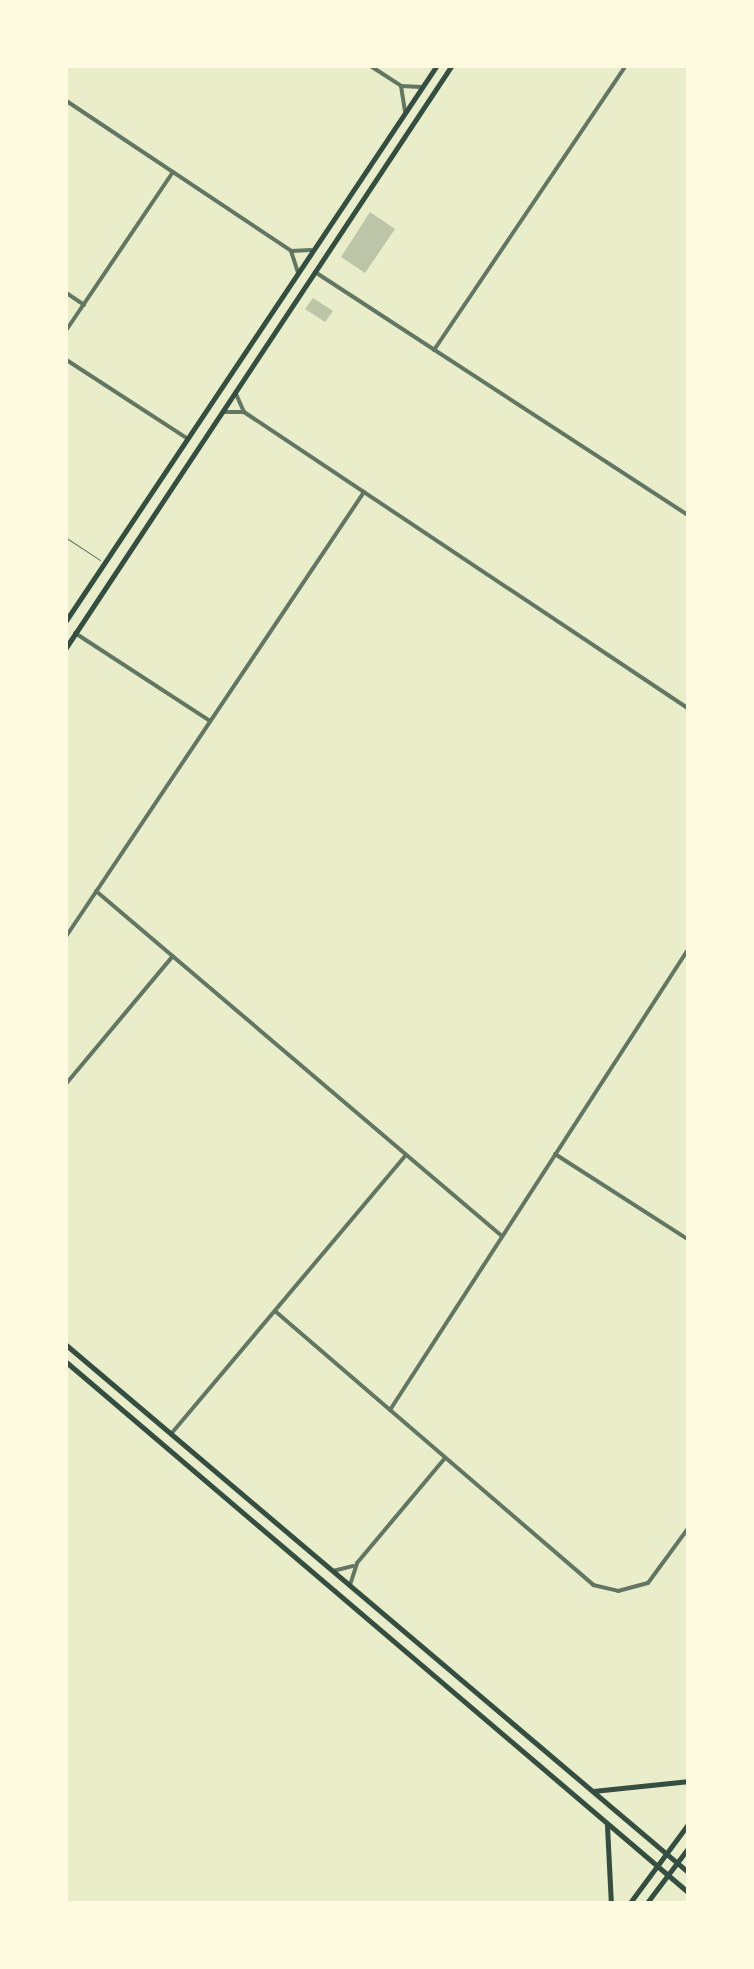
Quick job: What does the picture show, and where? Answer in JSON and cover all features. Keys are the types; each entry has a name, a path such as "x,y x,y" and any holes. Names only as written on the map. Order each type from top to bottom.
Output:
{"main road":[{"path":"65,622 437,65"},
{"path":"65,649 452,65"},
{"path":"65,1344 689,1873"},
{"path":"65,1361 689,1892"},
{"path":"592,1790 689,1781"},
{"path":"629,1904 689,1822"},
{"path":"606,1823 611,1904"},
{"path":"646,1904 689,1847"}],"street":[{"path":"368,65 401,86 422,87"},
{"path":"434,350 626,65"},
{"path":"401,86 405,112"},
{"path":"65,100 291,252 298,273"},
{"path":"65,332 173,172"},
{"path":"291,252 314,249"},
{"path":"315,272 689,516"},
{"path":"65,292 84,305"},
{"path":"65,359 188,439"},
{"path":"235,390 244,412 689,709"},
{"path":"220,413 244,412"},
{"path":"65,938 364,492"},
{"path":"75,634 210,721"},
{"path":"96,891 502,1236"},
{"path":"390,1410 689,948"},
{"path":"65,1085 173,956"},
{"path":"555,1154 689,1240"},
{"path":"170,1436 406,1155"},
{"path":"275,1311 605,1590 652,1581 689,1527"},
{"path":"350,1588 356,1563 445,1458"},
{"path":"331,1572 356,1563"}],"lane":[{"path":"65,536 105,564"}],"building":[{"path":"370,212 395,229 365,273 341,257"},
{"path":"313,298 333,311 325,322 305,309"}]}
